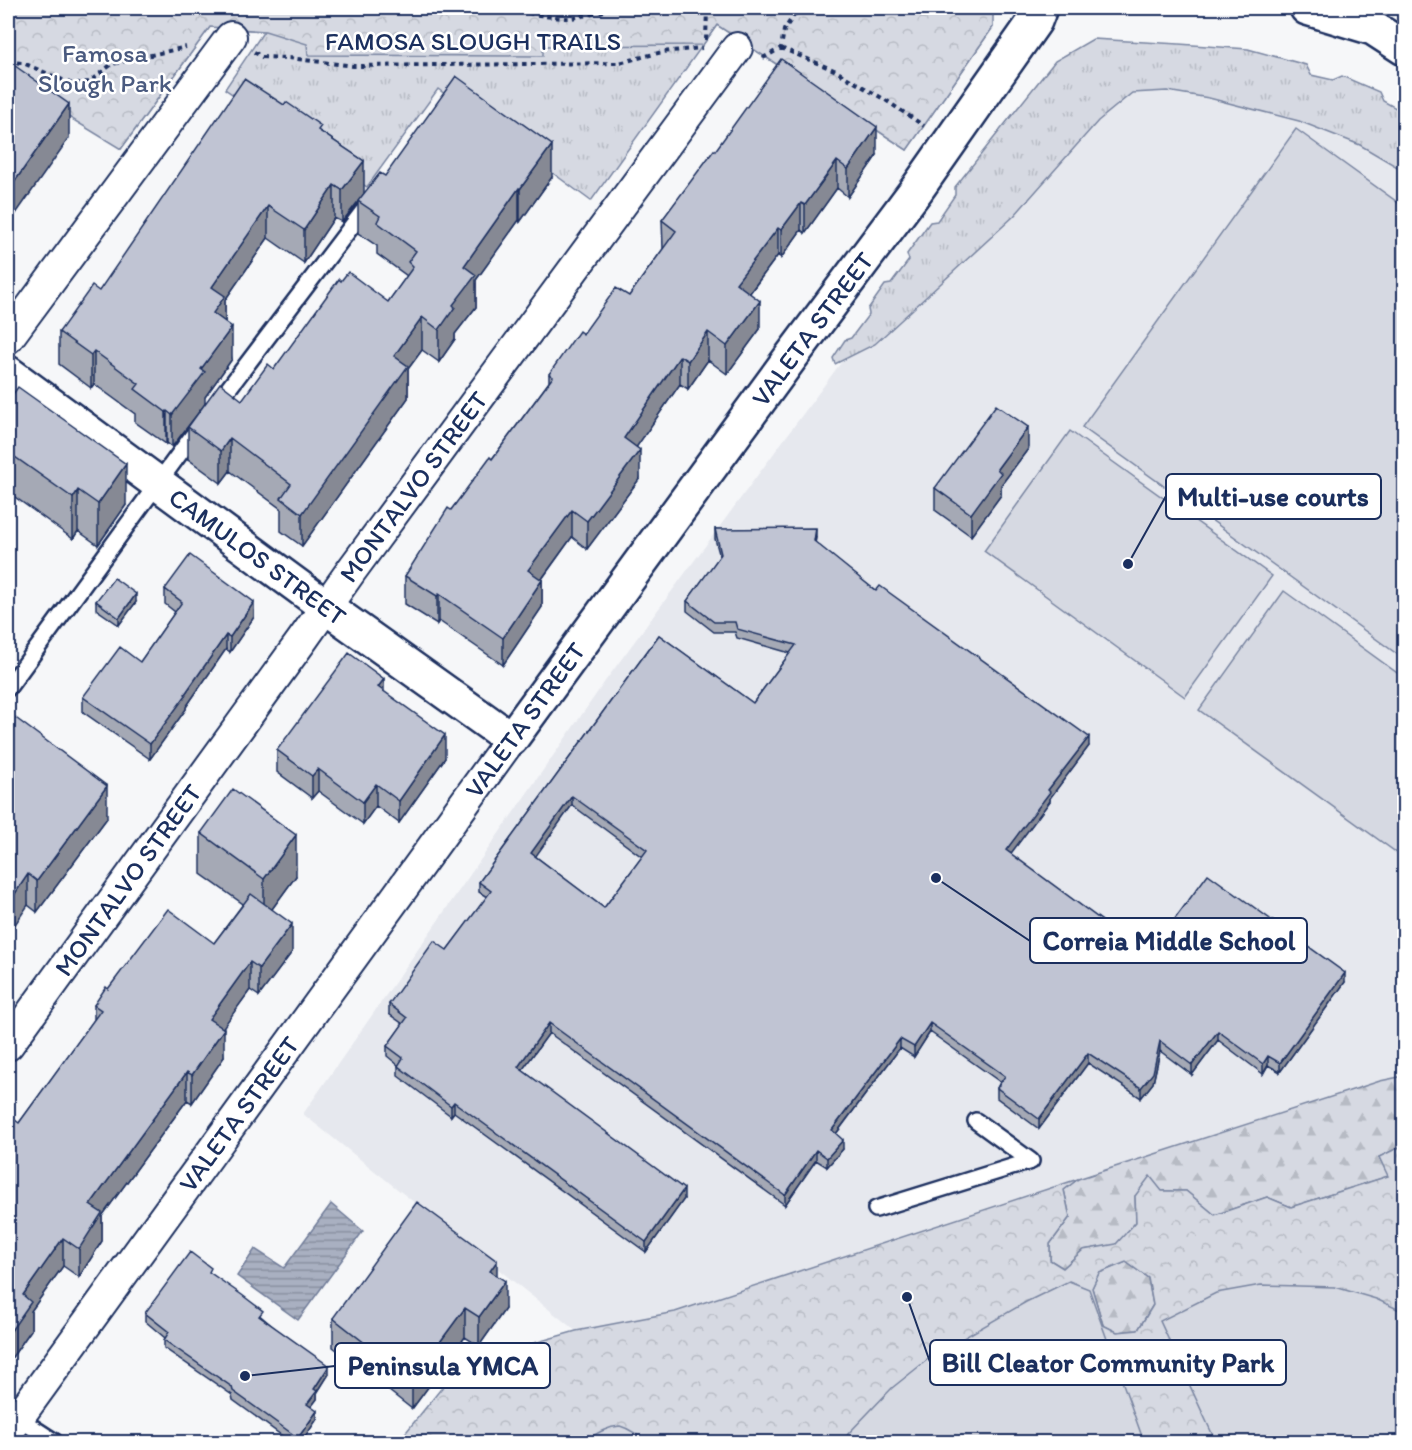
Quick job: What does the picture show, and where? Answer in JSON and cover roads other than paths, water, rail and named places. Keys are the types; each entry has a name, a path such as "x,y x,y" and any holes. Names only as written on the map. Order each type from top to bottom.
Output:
{"street":[{"name":"VALETA STREET","path":"11,1420 791,357 917,189 1035,21 1040,8"},
{"path":"1307,8 1373,28 1404,48"},
{"path":"8,338 231,37"},
{"name":"MONTALVO STREET","path":"8,1045 365,552 737,48"},
{"name":"CAMULOS STREET","path":"8,373 326,607 511,739"}],"lane":[{"path":"8,688 158,482 381,187"},
{"path":"876,1209 1031,1161 976,1121"},
{"path":"11,1420 55,1443"}],"water":[{"path":"331,1204 363,1231 298,1320 237,1276 255,1249 284,1268"}],"place":[{"name":"Multi-use courts","path":"1128,564"},
{"name":"Correia Middle School","path":"936,878"},
{"name":"Bill Cleator Community Park","path":"907,1297"},
{"name":"Peninsula YMCA","path":"245,1376"}],"park label":[{"name":"Famosa Slough Park","path":"105,68"}]}
